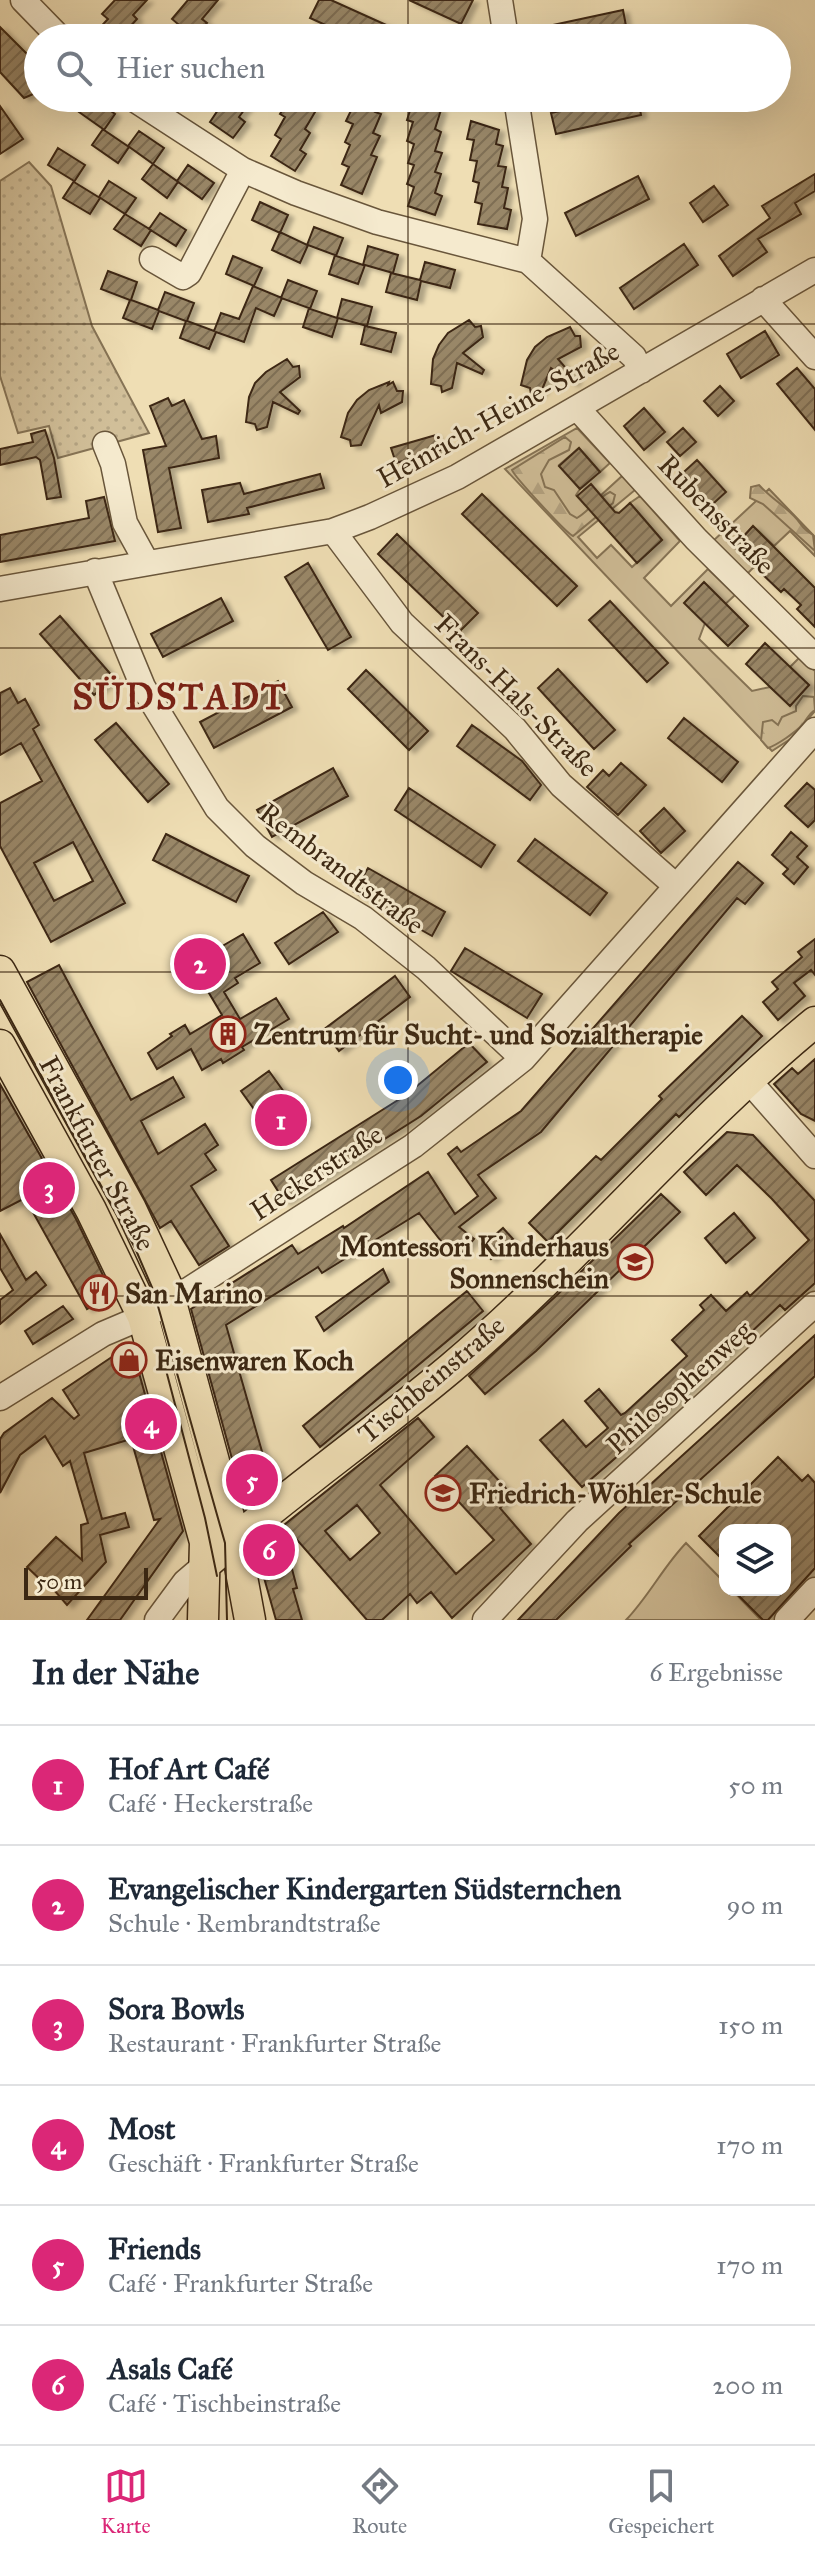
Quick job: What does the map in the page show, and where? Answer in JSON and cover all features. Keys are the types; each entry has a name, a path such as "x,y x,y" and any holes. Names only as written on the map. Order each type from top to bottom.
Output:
{"main road":[{"name":"Frankfurter Straße","path":"0,971 131,1209 166,1284 235,1539 250,1620"},
{"name":"Tischbeinstraße","path":"206,1564 288,1495 451,1368 749,1081 815,1022"},
{"name":"Frankfurter Straße","path":"2,1054 91,1210 143,1317 200,1520 206,1564 203,1620"},
{"path":"220,1482 253,1498 288,1495"}],"street":[{"path":"500,0 504,24"},
{"path":"32,3 49,24"},
{"path":"154,112 243,170 296,193 377,222 528,261 634,357 641,371"},
{"path":"518,112 535,219 528,261"},
{"path":"152,259 183,277 189,273 243,170"},
{"name":"Heinrich-Heine-Straße","path":"0,589 333,531 425,493 578,409 815,270"},
{"path":"763,299 815,357"},
{"name":"Rubensstraße","path":"578,409 696,539 815,657"},
{"path":"105,444 113,464 125,523 147,563"},
{"name":"Frans-Hals-Straße","path":"333,531 402,623 515,729 561,785 676,886"},
{"name":"Rembrandtstraße","path":"95,571 143,687 217,808 255,846 304,883 363,918 426,968 523,1059"},
{"name":"Heckerstraße","path":"0,1398 103,1334 171,1301 413,1146 523,1059 815,730"},
{"path":"2,1054 39,1040"},
{"path":"749,1081 815,1156"},
{"name":"Philosophenweg","path":"485,1620 577,1521 815,1304"},
{"path":"157,1620 185,1582 206,1564"},
{"path":"787,1620 815,1590"}],"green space":[{"path":"29,162 51,186 92,326 149,433 58,458 49,426 18,433 0,376 0,181"},
{"path":"577,428 610,463 600,472 579,448 559,465 580,489 576,495 588,507 622,476 635,490 578,537 597,558 611,545 632,567 662,540 630,503 640,496 680,541 644,578 671,606 708,569 735,595 705,623 699,639 752,691 770,687 790,705 809,685 790,667 800,657 815,671 815,711 792,738 772,751 505,469"},
{"path":"565,437 571,442 569,450 549,460 541,474 545,487 554,490 570,514 577,518 605,495 610,492 615,495 613,503 573,536 512,470"},
{"path":"759,485 813,535 815,551 763,504 750,498 751,487"},
{"path":"769,489 815,537 815,556 790,531 774,546 753,526 734,546 754,567 746,575 713,541"},
{"path":"803,696 814,697 815,710 795,731 768,748 761,740 763,722 772,720 778,725 782,717 796,711"},
{"path":"686,1543 719,1577 719,1596 738,1596 761,1620 626,1620"}],"building":[{"path":"115,0 147,0 133,15 137,19 133,24 103,24 108,19 102,14"},
{"path":"188,0 218,0 202,19 206,24 178,24 172,19"},
{"path":"319,0 331,0 384,24 323,24 310,18"},
{"path":"409,0 473,0 461,24"},
{"path":"623,10 626,24 557,24"},
{"path":"0,27 24,51 24,98 0,72"},
{"path":"0,106 23,139 0,154"},
{"path":"79,112 115,114 104,130 129,147 118,163 92,145 103,129"},
{"path":"217,112 243,112 239,117 245,122 233,138 210,122"},
{"path":"315,112 305,129 310,133 300,150 306,154 295,171 271,156 281,139 275,135 285,117 280,114"},
{"path":"350,112 381,114 373,133 380,136 371,155 377,157 362,194 341,185 349,167 342,164 350,145 345,142 353,124 346,121"},
{"path":"410,112 440,112 435,129 441,132 435,151 442,153 435,172 441,174 435,193 442,196 435,215 408,206 414,187 407,184 414,165 408,163 414,144 407,141 413,122 407,120"},
{"path":"640,112 641,115 556,134 551,113"},
{"path":"471,121 499,130 496,144 503,146 498,166 506,167 502,187 508,188 504,208 511,210 507,229 478,224 482,204 475,202 479,183 473,181 477,161 470,160 474,140 467,139"},
{"path":"139,131 164,148 153,164 128,146"},
{"path":"58,148 85,165 74,182 100,198 90,214 63,198 74,181 48,165"},
{"path":"153,164 177,181 188,165 214,183 202,199 178,182 167,198 142,179"},
{"path":"815,174 815,191 795,203 801,214 758,239 767,252 733,276 719,256 770,218 762,206"},
{"path":"638,176 649,199 576,236 565,213"},
{"path":"109,181 136,198 125,214 99,197"},
{"path":"714,186 728,205 703,222 690,203"},
{"path":"260,202 288,215 280,233 252,220"},
{"path":"160,213 186,230 176,246 149,229"},
{"path":"125,214 151,230 141,246 114,229"},
{"path":"314,227 343,238 336,256 363,265 368,246 398,255 393,273 365,265 358,284 329,274 335,255 308,245 300,263 272,250 280,232 307,245"},
{"path":"684,244 698,265 634,309 620,288"},
{"path":"233,256 262,268 254,286 226,274"},
{"path":"425,262 455,270 450,288 421,281 417,300 386,292 391,273 420,280"},
{"path":"108,271 137,282 131,300 158,310 165,292 194,303 187,321 214,331 221,313 239,319 253,286 282,298 274,316 256,308 244,342 216,332 209,349 180,338 186,321 159,311 152,329 123,318 130,300 101,289"},
{"path":"288,280 317,291 310,309 337,318 342,299 372,307 367,326 338,318 332,337 303,327 309,308 281,298"},
{"path":"469,320 475,327 481,326 483,337 463,353 484,370 482,374 457,363 452,388 442,392 441,386 431,384 433,359 448,333"},
{"path":"365,326 396,333 391,352 361,344"},
{"path":"570,327 575,336 580,336 581,347 558,359 576,380 573,383 551,368 541,392 531,394 530,388 521,385 527,360 535,347 547,337"},
{"path":"765,331 779,355 741,378 727,354"},
{"path":"287,359 293,367 299,366 300,377 280,392 300,411 298,414 273,402 267,427 257,430 255,424 246,422 249,397 255,383 266,372"},
{"path":"797,368 815,389 815,430 777,384"},
{"path":"389,382 388,385 393,382 397,391 403,391 402,402 381,413 379,405 361,445 351,446 350,440 341,437 348,413 369,390"},
{"path":"720,386 734,401 718,416 704,401"},
{"path":"168,398 172,406 184,400 202,439 216,436 219,458 169,468 181,528 158,532 143,450 166,446 150,406"},
{"path":"644,408 665,432 644,450 624,426"},
{"path":"683,428 696,442 680,456 667,442"},
{"path":"45,430 61,497 47,499 40,460 36,457 0,465 0,449 33,442 31,434"},
{"path":"436,435 441,450 396,463 391,448"},
{"path":"579,448 600,472 580,489 559,466"},
{"path":"697,460 726,492 704,512 675,480"},
{"path":"320,474 324,488 247,508 249,514 208,522 202,490 240,483 244,494"},
{"path":"591,484 615,512 619,513 630,503 662,540 637,563 577,496"},
{"path":"482,494 577,586 557,606 462,514"},
{"path":"104,497 115,541 0,562 0,535 89,518 86,501"},
{"path":"753,526 815,588 815,627 797,609 801,605 784,589 781,592 734,547"},
{"path":"397,534 478,613 459,632 378,554"},
{"path":"308,563 351,637 328,650 285,577"},
{"path":"704,582 748,626 728,646 684,603"},
{"path":"221,598 233,621 163,657 151,634"},
{"path":"610,601 668,663 647,682 589,620"},
{"path":"60,616 114,678 94,695 40,634"},
{"path":"765,643 809,685 790,706 746,664"},
{"path":"558,669 615,730 594,749 538,688"},
{"path":"366,670 428,731 409,750 348,689"},
{"path":"278,681 292,707 214,748 200,722"},
{"path":"10,688 18,703 25,699 39,725 33,729 125,903 51,942 0,846 0,803 42,781 21,743 0,755 0,693","holes":["73,842 93,881 54,901 34,863"]},
{"path":"684,718 738,762 722,782 668,738"},
{"path":"116,723 169,784 148,802 95,740"},
{"path":"472,725 522,761 541,785 530,800 457,746"},
{"path":"621,763 646,785 618,815 587,787 603,770 609,776"},
{"path":"333,768 348,796 272,837 257,810"},
{"path":"807,783 815,790 815,820 808,827 785,806"},
{"path":"409,788 495,845 481,867 395,810"},
{"path":"664,808 685,831 661,853 640,831"},
{"path":"791,832 807,846 797,857 808,867 794,884 783,874 788,869 772,855"},
{"path":"166,834 249,876 236,902 153,860"},
{"path":"535,839 607,893 590,915 518,861"},
{"path":"738,862 763,883 745,904 737,898 541,1132 478,1175 496,1198 459,1227 474,1239 461,1255 441,1241 419,1213 322,1273 318,1267 226,1325 263,1455 279,1474 254,1487 243,1480 234,1466 191,1309 292,1245 298,1254 344,1228 428,1172 455,1214 478,1196 448,1154 457,1147 461,1152 521,1111"},
{"path":"368,868 445,912 432,936 354,892"},
{"path":"323,912 338,932 289,964 275,943"},
{"path":"243,934 260,963 235,978 238,983 224,992 240,1019 276,998 289,1019 242,1047 244,1050 223,1063 221,1059 202,1070 191,1049 157,1069 148,1053 172,1036 170,1034 185,1025 190,1034 222,1015 187,956 207,944 212,952"},
{"path":"815,939 815,975 811,970 794,983 805,996 778,1020 763,1002 778,989 772,982 802,957 798,952"},
{"path":"465,948 542,994 527,1018 451,971"},
{"path":"59,965 131,1100 173,1077 184,1097 141,1121 158,1154 205,1124 218,1145 205,1154 216,1170 191,1186 229,1246 199,1265 171,1221 160,1228 27,982"},
{"path":"395,976 410,997 339,1051 323,1030"},
{"path":"742,1016 762,1036 679,1117 676,1114 548,1242 529,1223 596,1156 601,1160 662,1099 659,1096"},
{"path":"469,1043 487,1062 421,1116 285,1202 271,1180 406,1095"},
{"path":"815,1059 815,1121 801,1114 774,1084 792,1068 798,1074"},
{"path":"269,1071 307,1124 279,1144 241,1091"},
{"path":"0,1084 76,1219 112,1294 87,1309 25,1198 0,1211"},
{"path":"727,1132 753,1135 815,1201 815,1283 785,1310 780,1305 651,1427 582,1487 540,1440 563,1420 586,1447 608,1428 585,1401 599,1389 621,1415 625,1413 687,1356 672,1340 704,1310 700,1305 711,1295 726,1311 747,1292 750,1296 809,1240 737,1165 706,1195 684,1172"},
{"path":"661,1194 680,1212 536,1351 485,1394 469,1376"},
{"path":"734,1213 755,1238 726,1263 705,1238"},
{"path":"503,1228 513,1239 491,1259 480,1248"},
{"path":"0,1234 26,1280 36,1272 46,1285 0,1324 0,1300 13,1290 0,1268"},
{"path":"383,1269 389,1282 324,1331 316,1317"},
{"path":"467,1291 483,1311 320,1447 303,1426"},
{"path":"63,1306 73,1319 33,1344 25,1331"},
{"path":"815,1335 815,1376 629,1544 631,1546 556,1620 518,1620 619,1513"},
{"path":"131,1344 183,1531 120,1620 87,1620 160,1519 154,1520 131,1439 84,1453 102,1519 125,1513 129,1527 100,1535 106,1562 67,1605 48,1583 46,1585 27,1567 56,1537 82,1560 81,1525 88,1523 70,1461 63,1466 45,1436 20,1455 0,1493 0,1439 52,1398 74,1419 79,1415 63,1390"},
{"path":"418,1418 434,1437 380,1485 456,1574 494,1540 435,1476 467,1446 513,1496 500,1508 531,1544 452,1618 431,1592 417,1603 410,1594 382,1620 367,1620 284,1525","holes":["357,1505 380,1533 350,1560 325,1531"]},
{"path":"778,1457 802,1481 808,1475 815,1483 815,1568 791,1595 791,1524 719,1524 719,1556 699,1536"},
{"path":"281,1527 302,1620 276,1620 259,1560 261,1544"},
{"path":"739,1596 790,1596 768,1620 763,1620"}],"tram line":[{"path":"0,1000 135,1248 154,1292 225,1543 227,1620"},
{"path":"162,1355 217,1576"}],"place":[{"name":"Evangelischer Kindergarten Südsternchen","path":"200,964"},
{"name":"Zentrum für Sucht- und Sozialtherapie","path":"228,1034"},
{"name":"Hof Art Café","path":"281,1120"},
{"name":"Sora Bowls","path":"49,1188"},
{"name":"Montessori Kinderhaus Sonnenschein","path":"635,1262"},
{"name":"San Marino","path":"99,1293"},
{"name":"Eisenwaren Koch","path":"129,1360"},
{"name":"Most","path":"151,1424"},
{"name":"Friends","path":"252,1480"},
{"name":"Friedrich-Wöhler-Schule","path":"443,1493"},
{"name":"Asals Café","path":"269,1550"}],"district":[{"name":"SÜDSTADT","path":"180,696"}]}
